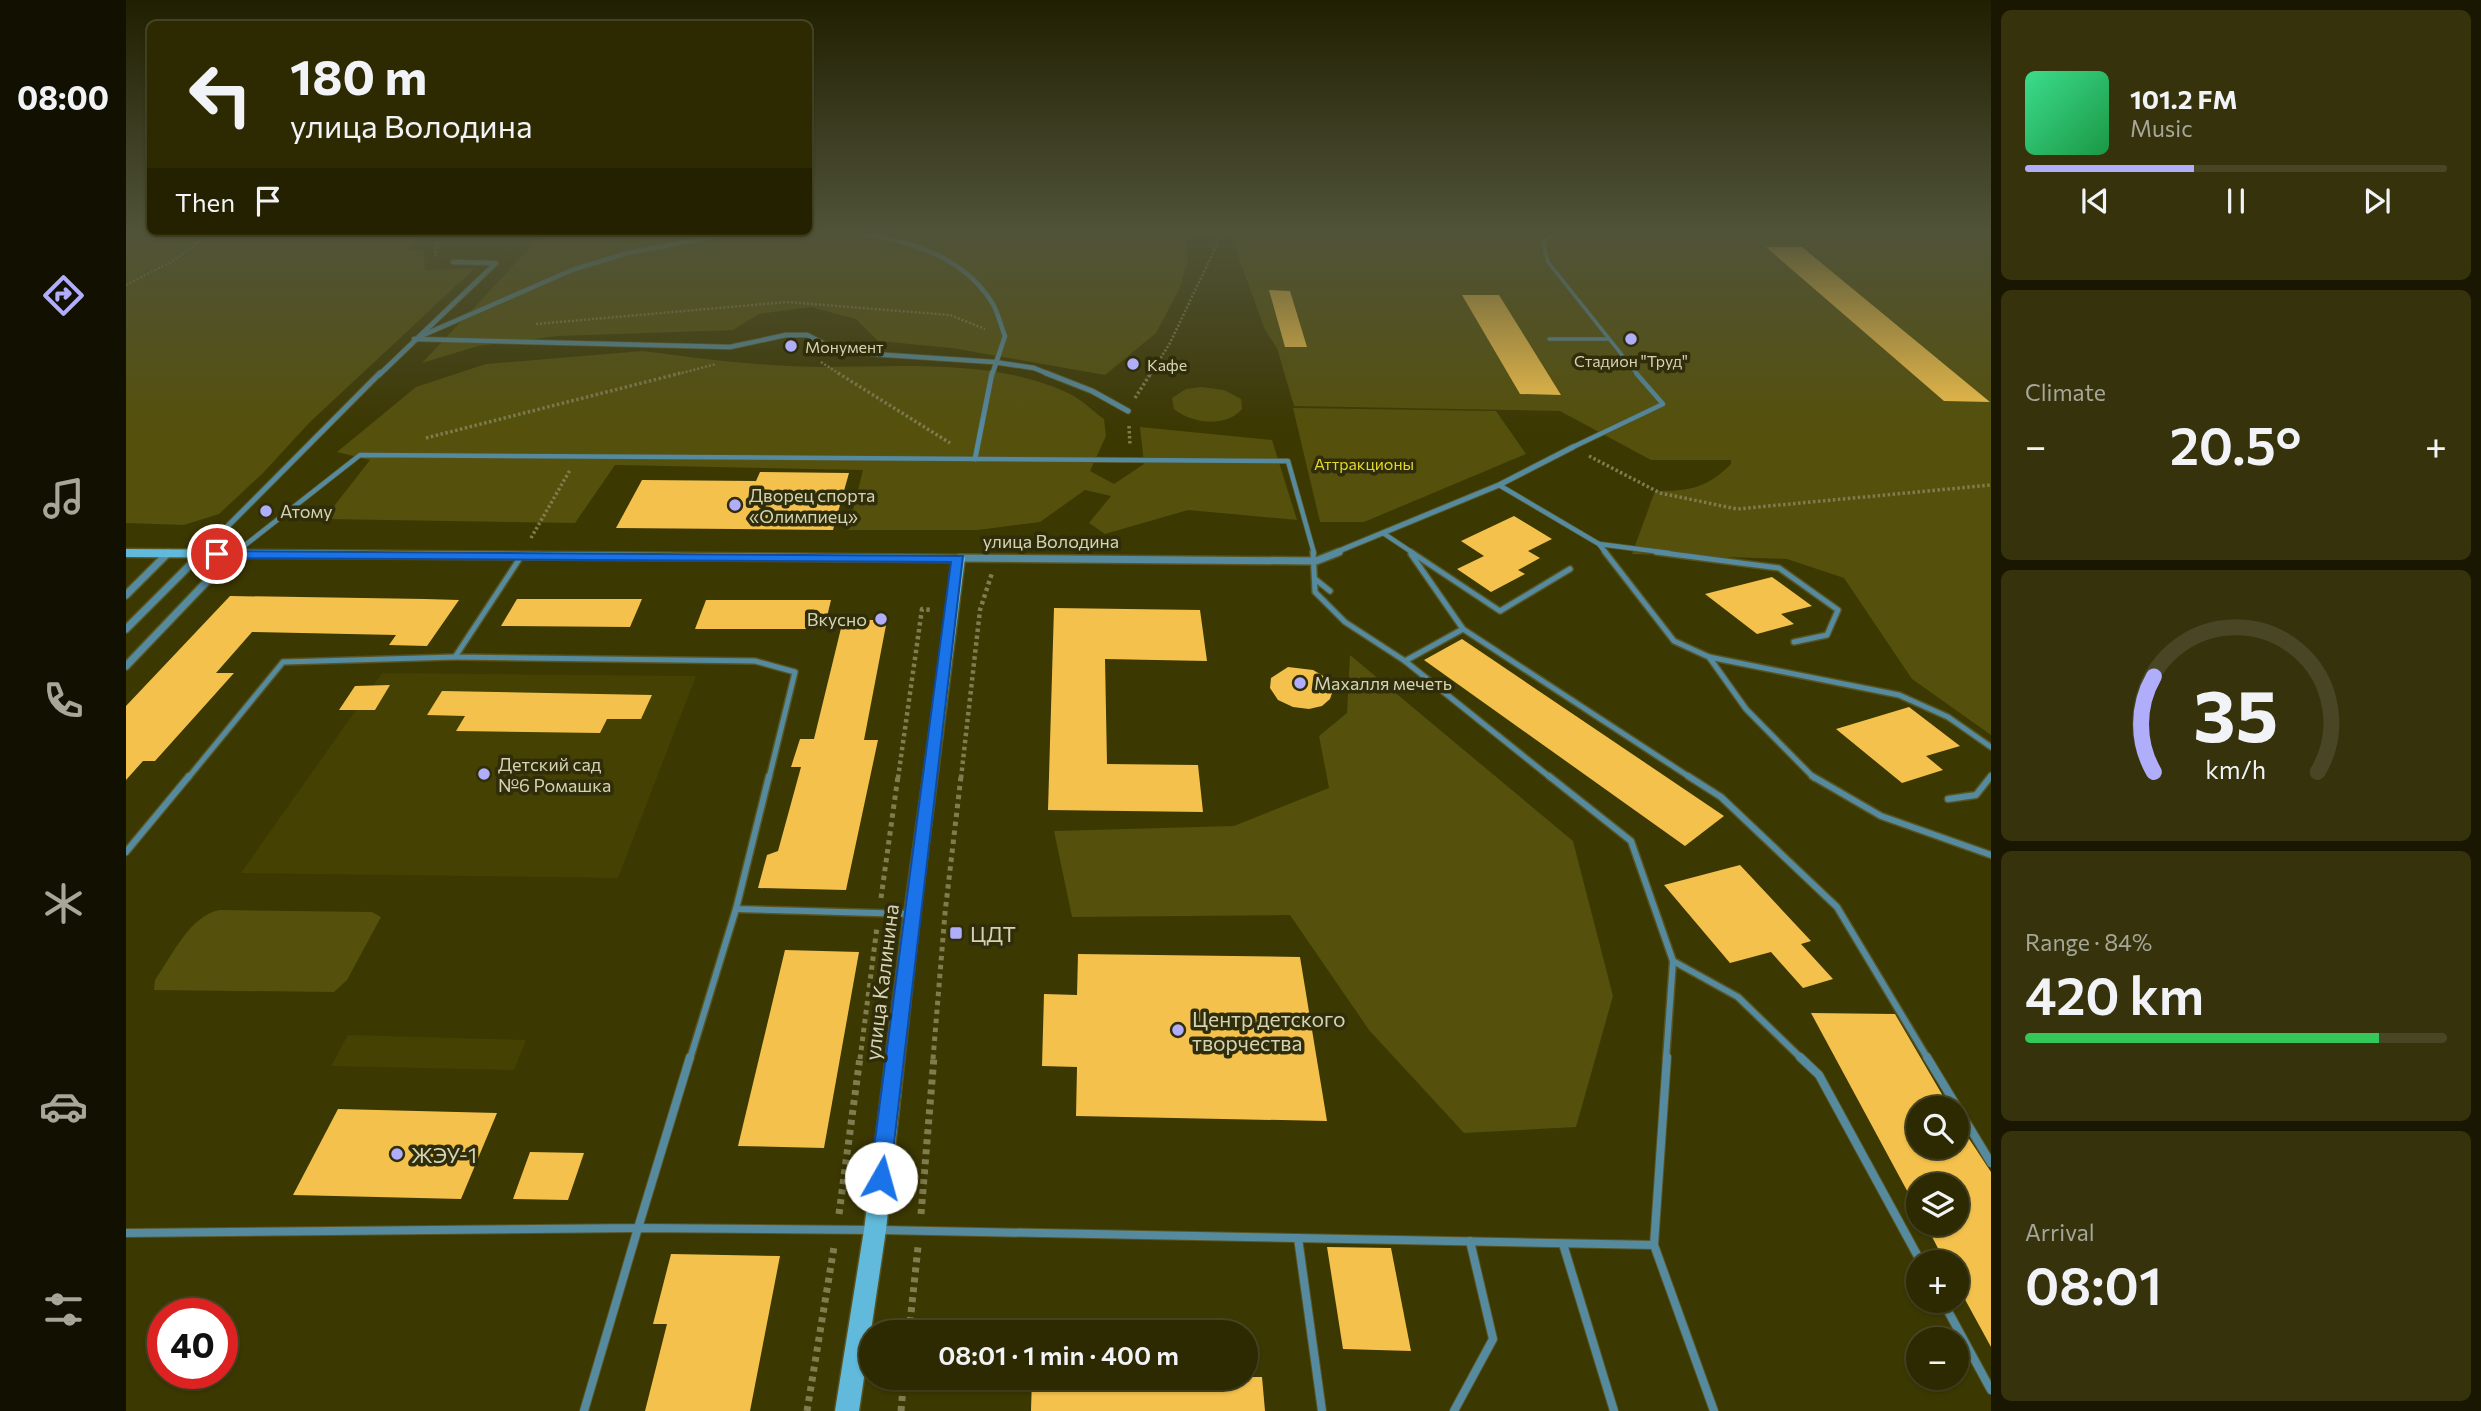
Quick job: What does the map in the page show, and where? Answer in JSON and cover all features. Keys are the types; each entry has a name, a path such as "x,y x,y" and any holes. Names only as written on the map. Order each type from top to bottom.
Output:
{"street":[{"path":"126,629 414,339 459,297"},
{"path":"414,339 511,297"},
{"path":"975,458 994,362 1005,337 988,297"},
{"path":"414,339 730,347 786,335 807,335 841,352 994,362 1034,368 1092,391 1128,411"},
{"name":"улица Володина","path":"126,553 520,558 1316,561 1499,485 1573,447"},
{"path":"126,595 168,553"},
{"path":"126,666 233,554"},
{"name":"улица Калинина","path":"847,1411 875,1230 958,558"}],"lane":[{"path":"1573,447 1663,404 1575,297"},
{"path":"1549,339 1607,339"},
{"path":"233,554 360,455 577,459 975,458 1288,461 1316,561 1315,592 1345,622 1405,661 1631,841 1673,961 1654,1245 1714,1411"},
{"path":"1499,485 1599,544 1674,641 1709,657 1899,695 1948,717 1991,747"},
{"path":"1383,533 1500,611 1570,569"},
{"path":"1599,544 1779,568 1838,610 1827,635 1794,642"},
{"path":"1411,554 1463,629 1721,797 1838,906 1991,1163"},
{"path":"455,657 520,558"},
{"path":"1315,579 1330,591"},
{"path":"1405,661 1463,629"},
{"path":"126,852 283,662 455,657 755,661 795,672 736,909 584,1411"},
{"path":"1709,657 1746,709 1813,777 1881,816 1991,855"},
{"path":"1948,799 1976,795 1991,776"},
{"path":"736,909 912,915"},
{"path":"1673,961 1738,997 1819,1075 1914,1250"},
{"path":"126,1233 638,1228 837,1229 920,1233 1654,1245"},
{"path":"1298,1238 1322,1411"},
{"path":"1454,1411 1493,1339 1470,1241"},
{"path":"1563,1244 1614,1411"},
{"path":"1949,1313 1991,1390"}],"path":[{"path":"1130,460 1128,411 1170,342 1192,297"},
{"path":"534,325 787,302 950,315 1005,337"},
{"path":"814,358 975,458"},
{"path":"413,441 718,363"},
{"path":"1573,447 1660,493 1737,509 1991,485"},
{"path":"520,558 577,459"},
{"path":"910,1320 920,1233 945,913 979,610 997,558"},
{"path":"807,1411 837,1229 878,914 922,609 979,610"},
{"path":"901,1411 903,1390"}],"shaded area":[{"name":"Детский сад №6 Ромашка","path":"382,673 696,676 618,878 241,873"},
{"path":"348,1035 526,1040 514,1070 331,1066"}],"green space":[{"path":"126,297 444,297 310,422 263,473 219,514 184,525 126,523"},
{"path":"484,297 1175,297 1156,333 1105,375 952,348 878,341 856,319 811,307 759,314 733,330 558,336 478,346 422,363"},
{"name":"Стадион \"Труд\"","path":"1253,297 1991,297 1991,735 1912,679 1844,578 1787,559 1632,554 1655,491 1687,489 1705,484 1731,464 1731,460 1651,460 1560,411 1294,406 1277,348 1265,330"},
{"path":"643,351 774,365 946,367 1011,375 1041,383 1074,396 1104,419 1106,436 1090,471 1114,484 1144,464 1140,427 1272,440 1297,520 1188,510 1105,534 1089,523 1111,496 1085,490 1040,522 978,530 848,530 863,470 615,465 575,523 324,519 370,460 337,452 416,387 486,364"},
{"path":"1201,387 1224,390 1241,399 1242,409 1227,419 1209,422 1190,418 1174,409 1172,398 1186,389"},
{"name":"Аттракционы","path":"1293,408 1496,411 1526,454 1364,522 1320,522"},
{"path":"1350,655 1573,841 1613,996 1576,1127 1464,1133 1369,1030 1290,915 1072,917 1054,831 1234,826 1329,788 1319,736 1347,713"},
{"path":"220,910 372,912 381,917 347,980 334,992 154,990 155,980 191,928 209,913"}],"building":[{"path":"1271,297 1292,297 1307,347 1285,347"},
{"path":"1463,297 1500,297 1561,395 1520,394"},
{"path":"1824,297 1862,297 1990,402 1944,401"},
{"name":"Дворец спорта «Олимпиец»","path":"760,472 849,473 833,530 616,528 642,480 756,481"},
{"path":"1514,516 1552,539 1528,551 1540,558 1518,570 1525,574 1491,592 1457,569 1484,556 1461,541"},
{"path":"1772,577 1812,606 1781,614 1794,624 1757,634 1705,594"},
{"path":"230,596 459,600 427,646 389,645 396,635 252,632 216,673 234,673 155,761 143,761 126,780 126,706"},
{"path":"517,599 642,599 630,627 501,626"},
{"path":"706,600 831,600 824,629 695,629"},
{"path":"1054,608 1200,610 1207,661 1105,659 1107,764 1198,765 1203,812 1048,810"},
{"path":"843,620 887,620 864,740 878,740 846,890 758,888 767,855 778,851 801,767 791,767 800,739 814,739"},
{"path":"1462,639 1724,816 1685,846 1424,660"},
{"name":"Махалля мечеть","path":"1288,667 1313,670 1327,678 1333,690 1330,699 1322,706 1309,709 1293,707 1278,700 1270,688 1271,678"},
{"path":"390,685 375,710 339,710 355,686"},
{"path":"442,691 652,695 641,719 607,719 600,733 456,731 465,716 427,715"},
{"path":"1909,707 1960,746 1926,756 1943,770 1902,783 1836,729"},
{"path":"1740,865 1811,941 1801,944 1833,979 1803,988 1771,952 1730,963 1664,885"},
{"path":"785,950 859,952 824,1148 738,1146"},
{"name":"Центр детского творчества","path":"1078,954 1300,957 1327,1121 1076,1116 1077,1067 1042,1066 1044,994 1077,995"},
{"path":"1811,1013 1895,1014 1943,1096 1906,1096 1906,1159 1969,1159 1969,1139 1991,1172 1991,1347 1969,1307 1969,1250 1939,1250 1932,1236 1969,1236 1969,1173 1906,1173 1906,1189"},
{"name":"ЖЭУ-1","path":"338,1109 497,1113 461,1199 293,1195"},
{"path":"530,1152 584,1153 568,1200 513,1199"},
{"path":"1327,1247 1391,1248 1411,1351 1343,1349"},
{"path":"671,1254 780,1256 750,1411 645,1411 667,1324 653,1324"},
{"path":"1258,1377 1262,1377 1265,1411 1031,1411 1032,1390 1258,1390"}],"place":[{"name":"Стадион \"Труд\"","path":"1631,339"},
{"name":"Монумент","path":"791,346"},
{"name":"Кафе","path":"1133,364"},
{"name":"Дворец спорта «Олимпиец»","path":"735,505"},
{"name":"Атому","path":"266,511"},
{"name":"Вкусно","path":"881,619"},
{"name":"Махалля мечеть","path":"1300,683"},
{"name":"Детский сад №6 Ромашка","path":"484,774"},
{"name":"ЦДТ","path":"956,933"},
{"name":"Центр детского творчества","path":"1178,1030"},
{"name":"ЖЭУ-1","path":"397,1154"}],"route":[{"path":"217,554 520,558 958,558 881,1178"}]}
